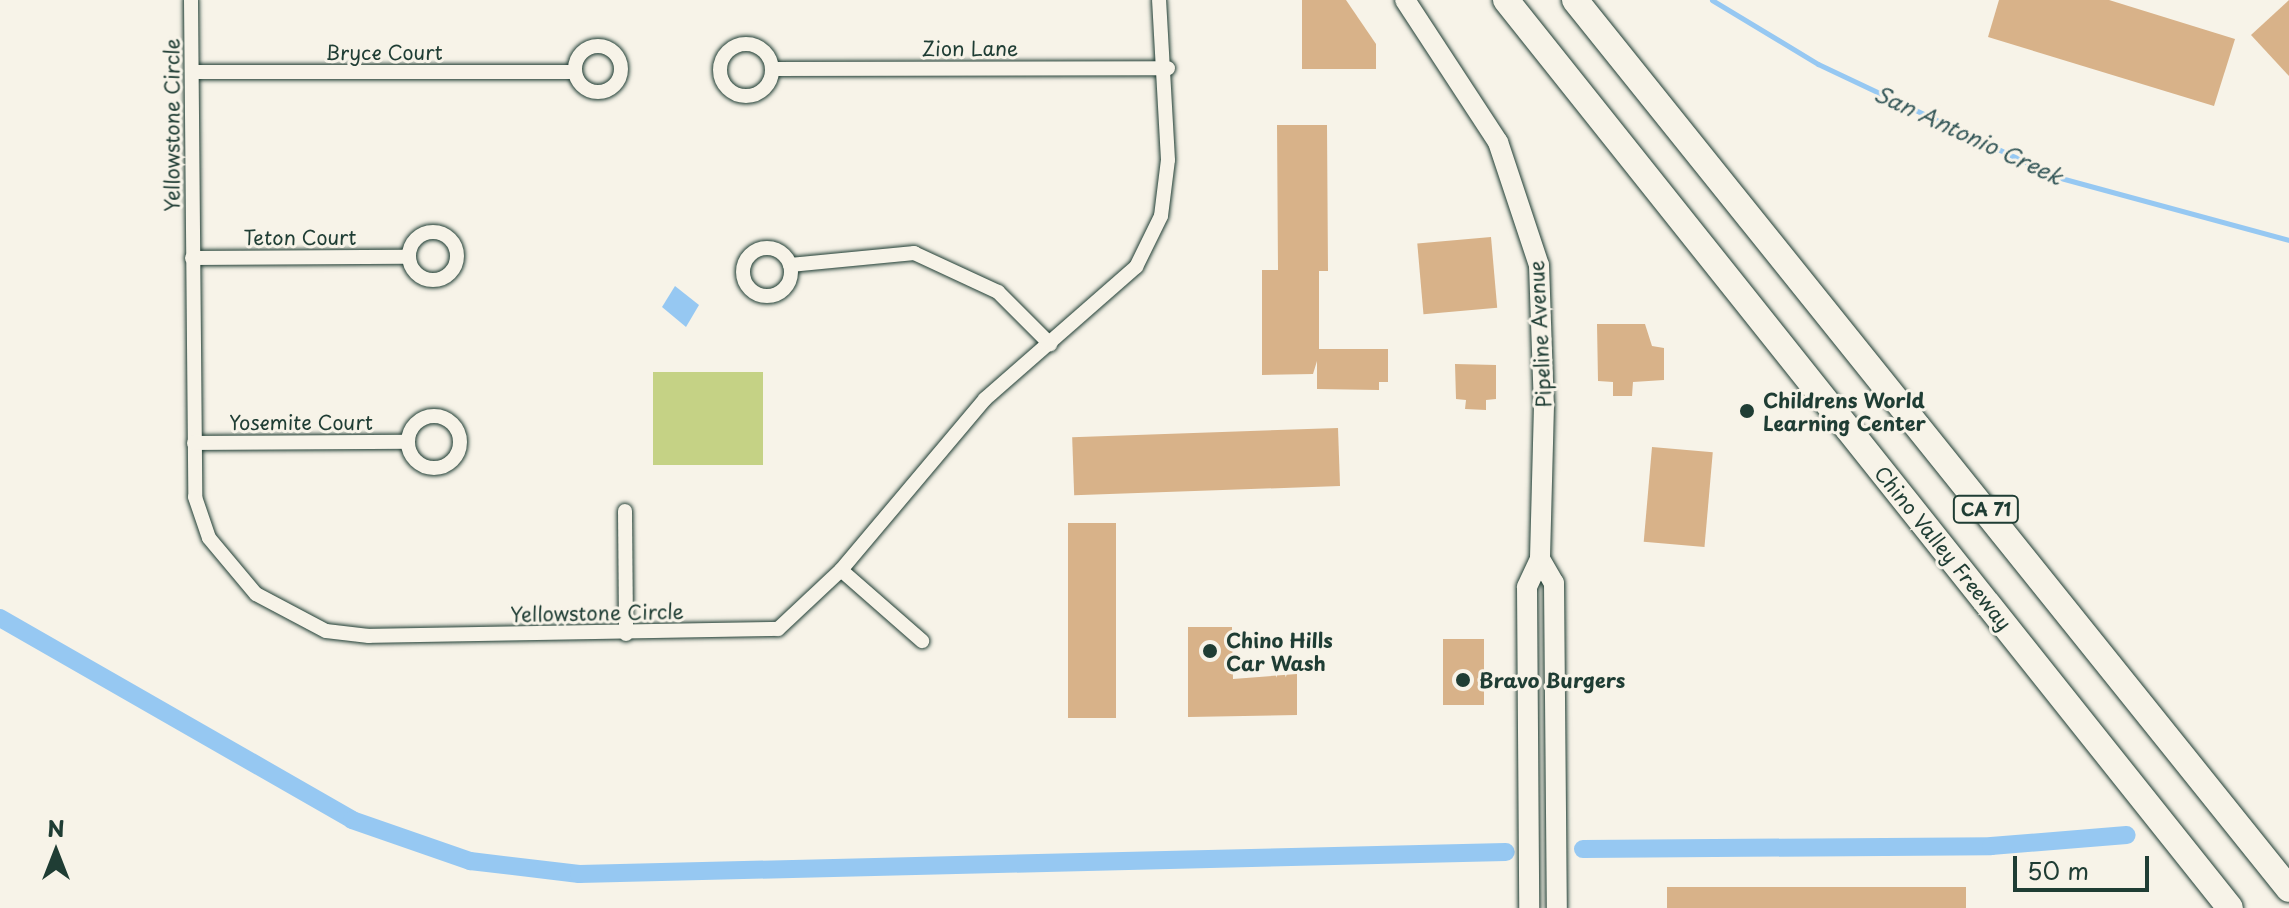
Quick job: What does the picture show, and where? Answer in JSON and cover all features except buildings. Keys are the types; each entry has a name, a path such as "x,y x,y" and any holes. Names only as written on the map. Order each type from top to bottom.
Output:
{"highway":[{"name":"Chino Valley Freeway","path":"1506,0 2230,908"},
{"name":"CA 71","path":"1575,0 1683,129 2289,889"}],"main road":[{"name":"Pipeline Avenue","path":"1405,0 1480,109 1531,227 1543,334 1540,559 1527,587 1529,908"},
{"name":"Pipeline Avenue","path":"1540,559 1554,583 1557,908"}],"street":[{"name":"Yellowstone Circle","path":"191,0 195,497 209,538 256,594 300,621 369,636 778,629 841,570 985,399 1136,267 1161,216 1168,68 1159,0"},
{"name":"Zion Lane","path":"772,69 1168,68"},
{"name":"Bryce Court","path":"193,72 575,72"},
{"path":"790,265 914,253 998,292 1050,344"},
{"name":"Teton Court","path":"192,258 408,257"},
{"name":"Yosemite Court","path":"194,443 408,442"},
{"path":"625,511 626,634"},
{"path":"841,570 922,641"}],"green space":[{"path":"653,372 763,372 763,465 653,465"}],"water":[{"path":"675,286 699,305 686,327 662,307"}],"waterway":[{"name":"San Antonio Creek","path":"1712,0 1818,64 2057,177 2289,240"},
{"path":"0,618 352,820 470,861 579,874 1506,852"},
{"path":"1583,849 1991,846 2127,835"}],"place":[{"name":"Childrens World Learning Center","path":"1747,411"},
{"name":"Chino Hills Car Wash","path":"1210,651"},
{"name":"Bravo Burgers","path":"1463,680"}]}
